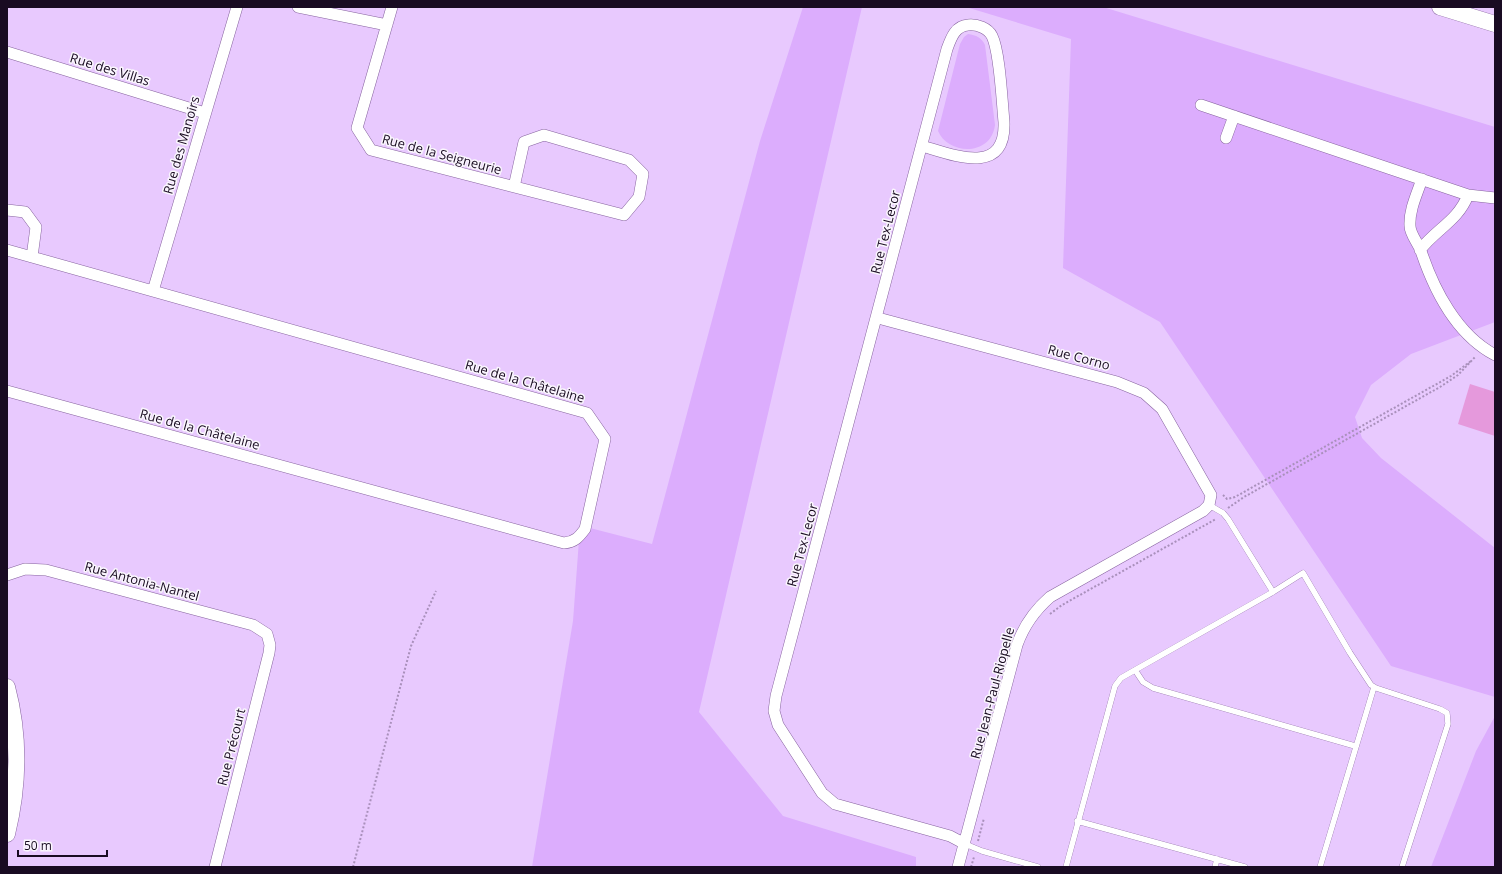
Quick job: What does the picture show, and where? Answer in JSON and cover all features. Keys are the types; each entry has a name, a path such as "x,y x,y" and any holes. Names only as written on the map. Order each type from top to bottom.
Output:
{"street":[{"name":"Rue des Manoirs","path":"153,291 237,7"},
{"path":"298,7 387,25"},
{"name":"Rue de la Seigneurie","path":"392,7 357,128 371,150 514,187 624,215 639,197 643,174 629,160 544,135 524,142 514,187"},
{"path":"1440,7 1495,24"},
{"name":"Rue Tex-Lecor","path":"922,146 959,157 977,159 991,154 998,146 1004,132 1004,122 996,51 992,36 986,30 978,26 968,25 958,29 951,38 922,146 878,318 776,696 775,718 822,793 834,804 950,836 965,844"},
{"name":"Rue des Villas","path":"7,52 205,113"},
{"path":"1201,105 1468,195 1495,198"},
{"path":"1226,138 1234,116"},
{"path":"1422,179 1410,218 1410,228 1420,250 1426,269 1458,323 1471,339 1482,348 1495,355"},
{"path":"1420,250 1427,241 1455,218 1464,207 1468,195"},
{"path":"7,210 24,212 36,227 32,257"},
{"name":"Rue de la Châtelaine","path":"7,250 587,413 605,439 585,529 579,537 571,542 564,543 7,391"},
{"name":"Rue Corno","path":"878,318 1117,382 1144,394 1162,409 1209,491 1211,499 1209,505"},
{"name":"Rue Jean-Paul-Riopelle","path":"958,867 1017,645 1025,625 1031,616 1050,598 1203,511 1209,505"},
{"name":"Rue Antonia-Nantel","path":"7,575 25,569 46,570 248,624 258,627 267,634"},
{"name":"Rue Précourt","path":"215,867 269,653 270,645 267,634"},
{"path":"7,687 14,720 17,754 13,808 7,834"}],"lane":[{"path":"1209,505 1223,513 1273,592"},
{"path":"1066,867 1112,690 1121,678 1273,592 1303,573 1350,653 1374,687 1440,709 1447,713 1448,724 1402,867"},
{"path":"1135,670 1143,682 1153,688 1355,746"},
{"path":"1320,867 1355,746 1374,687"},
{"path":"1077,821 1246,867"},
{"path":"965,844 976,849 1038,867"},
{"path":"1215,867 1217,859"}],"path":[{"path":"1046,617 1062,605 1213,521 1240,499 1440,387 1458,375 1475,358 1482,348"},
{"path":"1223,495 1228,499 1235,497 1451,376 1475,358"},
{"path":"353,867 411,646 436,591"},
{"path":"971,867 986,812"}],"shaded area":[{"path":"803,7 862,7 699,712 783,816 916,857 916,867 532,867 573,621 579,540 590,528 652,544 760,141"},
{"path":"966,7 1103,7 1495,127 1495,322 1411,354 1371,385 1355,417 1362,438 1381,458 1495,548 1495,697 1391,666 1160,322 1063,268 1071,39"},
{"path":"968,34 978,37 985,45 995,125 992,135 986,143 969,149 951,145 943,139 938,131 960,44 964,37"},
{"path":"1495,716 1495,867 1431,867 1476,751"}],"building":[{"path":"1470,384 1495,392 1495,436 1458,424"}]}
